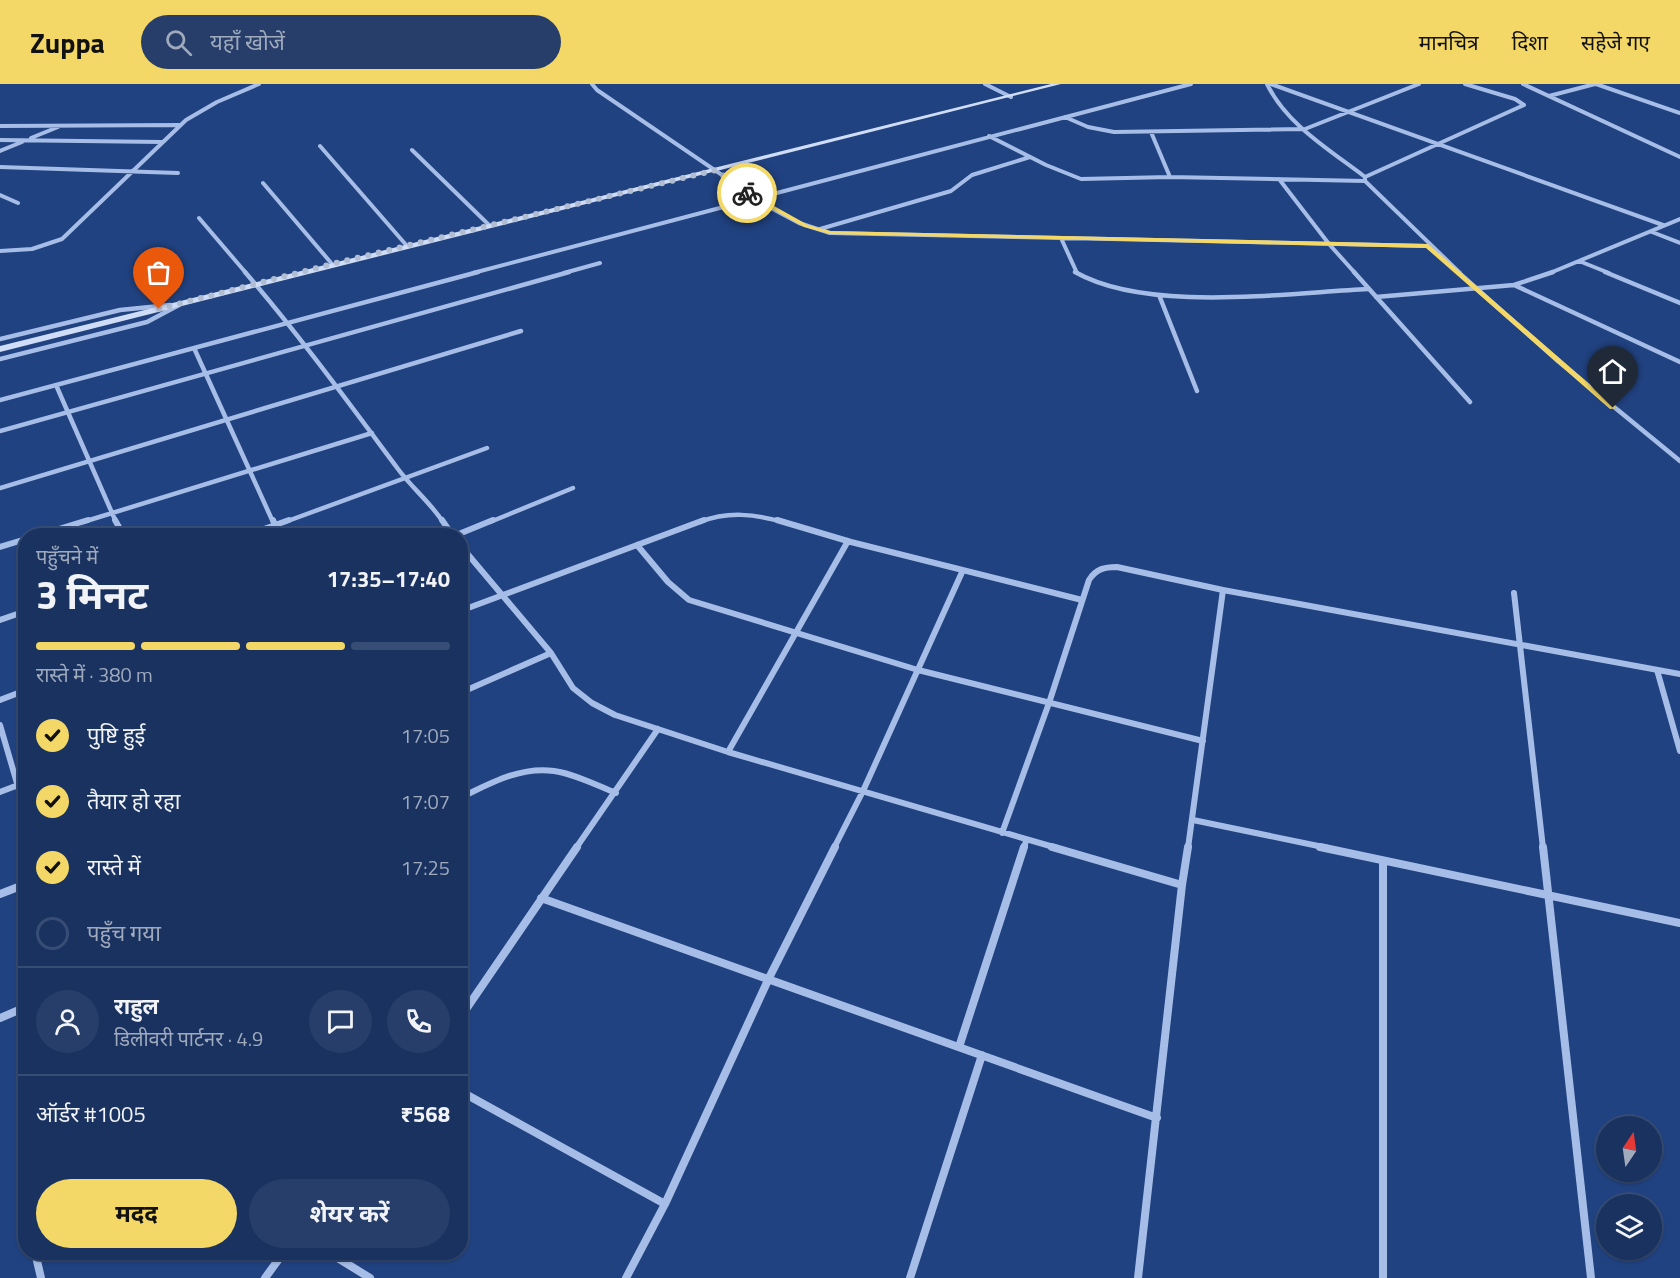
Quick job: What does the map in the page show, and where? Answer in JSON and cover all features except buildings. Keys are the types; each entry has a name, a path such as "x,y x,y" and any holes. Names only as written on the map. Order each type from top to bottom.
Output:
{"street":[{"path":"0,251 32,249 62,239 179,125 212,105 259,84"},
{"path":"592,84 597,90 752,197 816,230 830,233 1428,246"},
{"path":"985,84 1011,97"},
{"path":"0,349 1058,84"},
{"path":"0,400 752,197 1191,84"},
{"path":"1663,225 1269,84 1271,97 1284,112 1365,179 1428,246 1596,395 1680,461"},
{"path":"1276,86 1282,84"},
{"path":"1065,117 1101,130 1151,132 1305,129 1419,84"},
{"path":"989,136 1081,179 1170,177 1365,179 1524,105 1515,99 1465,84"},
{"path":"1523,84 1680,157"},
{"path":"1549,96 1595,84 1680,113"},
{"path":"0,151 63,125"},
{"path":"0,126 179,125"},
{"path":"1151,132 1170,177"},
{"path":"0,140 162,142"},
{"path":"320,146 407,246"},
{"path":"412,150 489,225"},
{"path":"816,230 951,191 972,176 1030,157"},
{"path":"0,168 178,173"},
{"path":"1279,179 1329,244 1470,402"},
{"path":"263,183 332,264"},
{"path":"0,195 18,203"},
{"path":"199,218 287,321 406,479 432,505 448,528"},
{"path":"1376,297 1514,285 1548,274 1680,219"},
{"path":"1652,232 1680,243"},
{"path":"1061,238 1075,272 1088,279 1122,290 1194,298 1368,289"},
{"path":"1579,261 1680,303"},
{"path":"0,431 306,347 600,262"},
{"path":"1514,285 1680,362"},
{"path":"1159,295 1197,391"},
{"path":"0,339 120,310 180,304"},
{"path":"0,359 147,322 180,304"},
{"path":"0,488 521,331"},
{"path":"194,348 252,470 276,528"},
{"path":"56,385 87,460 119,528"},
{"path":"62,528 372,433"},
{"path":"266,528 487,448"},
{"path":"468,530 573,488"},
{"path":"468,608 717,515 736,512 762,516 848,541 1082,600"},
{"path":"0,546 18,541"},
{"path":"728,752 848,541"},
{"path":"637,545 668,582 689,600 918,670 1203,741"},
{"path":"468,554 551,653 573,688 592,703 615,715 728,752 1182,885"},
{"path":"1002,833 1049,703 1082,600 1093,572 1102,568 1128,569 1223,590 1680,674"},
{"path":"626,1278 664,1204 769,978 863,792 963,570"},
{"path":"1138,1278 1182,885 1193,820 1223,590"},
{"path":"1514,593 1546,896 1591,1278"},
{"path":"0,620 18,614"},
{"path":"468,689 551,653"},
{"path":"1657,670 1680,751"},
{"path":"0,700 18,693"},
{"path":"0,725 18,772"},
{"path":"468,1006 658,729"},
{"path":"468,794 523,771 554,771 616,793"},
{"path":"0,792 18,785"},
{"path":"1193,820 1680,923"},
{"path":"959,1047 1026,841"},
{"path":"1383,861 1383,1278"},
{"path":"0,894 18,887"},
{"path":"541,898 1157,1118"},
{"path":"0,1018 18,1010"},
{"path":"910,1278 982,1055"},
{"path":"468,1095 664,1204"},
{"path":"37,1260 41,1278"},
{"path":"265,1278 278,1260"},
{"path":"341,1260 370,1278"}],"way so far":[{"path":"159,309 716,170 747,193"}],"route":[{"path":"747,193 806,226 830,233 1428,246 1613,408"}]}
